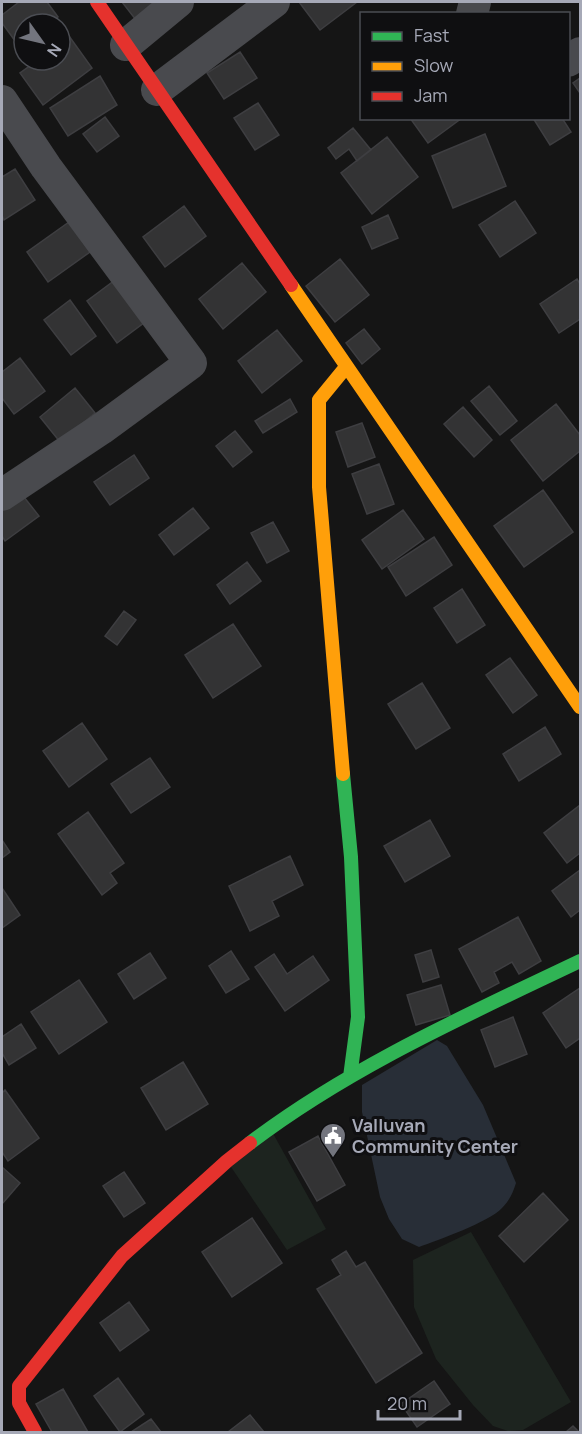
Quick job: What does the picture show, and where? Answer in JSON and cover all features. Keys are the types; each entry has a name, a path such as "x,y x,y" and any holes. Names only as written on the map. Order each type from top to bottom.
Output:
{"street":[{"path":"97,2 580,707"},
{"path":"126,45 178,2"},
{"path":"158,90 274,2"},
{"path":"2,102 46,167 191,363 101,429 2,495"},
{"path":"346,367 319,400 319,487 337,719 351,857 358,1017 350,1077"},
{"path":"35,1432 10,1381 122,1256 227,1161 270,1128 350,1077 441,1028 580,960"}],"shaded area":[{"path":"437,1040 447,1046 483,1105 516,1183 509,1200 486,1219 419,1247 402,1239 389,1219 380,1197 362,1112 362,1085"},
{"path":"270,1128 326,1229 287,1250 227,1161"},
{"path":"471,1232 571,1402 523,1430 508,1431 493,1426 473,1405 436,1359 414,1307 413,1260"}],"building":[{"path":"19,2 47,2 54,12 12,12 12,37 2,23 2,15"},
{"path":"122,2 159,2 136,20"},
{"path":"299,2 357,2 320,30"},
{"path":"72,40 92,68 43,105 20,73 72,72"},
{"path":"240,52 257,78 224,99 207,73"},
{"path":"100,76 117,105 68,136 50,108"},
{"path":"580,78 580,93 573,83"},
{"path":"258,103 279,135 255,150 234,118"},
{"path":"105,117 119,136 97,152 83,134"},
{"path":"411,120 459,120 428,143"},
{"path":"534,120 563,120 571,132 550,145"},
{"path":"353,128 371,150 357,161 349,149 336,159 328,148"},
{"path":"485,134 506,186 453,208 432,156"},
{"path":"387,137 418,177 372,214 341,173"},
{"path":"15,169 35,200 4,220 2,177"},
{"path":"515,201 536,233 500,257 479,225"},
{"path":"184,206 206,236 165,267 143,237"},
{"path":"388,215 398,238 372,249 362,227"},
{"path":"69,222 90,252 48,282 27,252"},
{"path":"340,259 369,295 335,322 306,286"},
{"path":"242,263 266,292 223,329 199,299"},
{"path":"577,279 580,284 580,319 559,333 540,304"},
{"path":"115,280 145,322 117,343 87,301"},
{"path":"70,300 96,336 71,355 44,320"},
{"path":"364,329 380,349 362,364 346,343"},
{"path":"277,330 302,361 262,393 238,361"},
{"path":"20,358 45,391 14,414 2,398 2,372"},
{"path":"489,386 517,421 500,435 471,401"},
{"path":"75,388 95,413 60,442 40,417"},
{"path":"290,399 297,412 263,433 255,421"},
{"path":"556,404 580,435 580,451 543,481 511,440"},
{"path":"463,407 492,440 474,457 444,424"},
{"path":"362,423 375,457 348,467 336,432"},
{"path":"235,431 252,452 233,467 216,446"},
{"path":"134,455 149,478 110,505 94,482"},
{"path":"379,464 394,504 367,514 352,474"},
{"path":"543,490 573,532 524,567 494,526"},
{"path":"20,492 39,516 5,541 2,536 2,506"},
{"path":"193,508 209,528 174,555 159,535"},
{"path":"403,510 424,539 382,569 362,540"},
{"path":"273,522 289,551 267,563 251,533"},
{"path":"434,537 452,565 406,596 388,567"},
{"path":"247,562 261,581 230,604 217,585"},
{"path":"462,589 485,625 457,643 434,608"},
{"path":"124,611 136,620 117,645 105,636"},
{"path":"233,624 261,666 213,698 185,655"},
{"path":"510,658 537,695 513,713 486,675"},
{"path":"422,683 450,728 416,749 388,704"},
{"path":"82,723 107,759 69,787 43,751"},
{"path":"545,727 561,754 519,781 503,754"},
{"path":"150,758 170,787 131,813 111,784"},
{"path":"580,805 580,853 567,863 544,833"},
{"path":"88,812 124,863 110,873 117,883 102,895 58,834"},
{"path":"430,820 450,856 405,882 384,846"},
{"path":"2,840 10,852 2,858"},
{"path":"290,856 303,885 272,901 279,916 250,931 229,886"},
{"path":"580,870 580,910 571,917 552,891"},
{"path":"2,888 20,915 2,928"},
{"path":"518,917 541,961 519,974 512,962 494,972 499,983 482,992 459,949"},
{"path":"431,950 439,977 423,982 415,955"},
{"path":"231,951 249,979 226,993 209,966"},
{"path":"150,953 166,978 134,999 118,974"},
{"path":"274,954 287,974 313,956 329,980 285,1011 255,967"},
{"path":"79,980 107,1022 59,1054 31,1012"},
{"path":"441,985 450,1015 416,1025 407,995"},
{"path":"580,988 580,1038 566,1048 543,1013"},
{"path":"513,1017 527,1054 495,1067 481,1030"},
{"path":"21,1024 36,1048 9,1065 2,1053 2,1037"},
{"path":"183,1062 208,1104 166,1130 141,1088"},
{"path":"5,1090 39,1138 8,1161 2,1152 2,1093"},
{"path":"318,1136 345,1185 317,1201 289,1152"},
{"path":"2,1167 20,1183 2,1204"},
{"path":"124,1172 145,1203 124,1217 103,1186"},
{"path":"543,1193 568,1220 524,1262 499,1236"},
{"path":"252,1218 282,1263 232,1297 202,1252"},
{"path":"346,1251 356,1267 365,1262 422,1353 376,1383 317,1289 341,1275 332,1260"},
{"path":"129,1302 149,1330 120,1351 100,1323"},
{"path":"118,1378 144,1414 120,1432 94,1396"},
{"path":"434,1381 450,1404 417,1427 401,1404"},
{"path":"63,1389 88,1432 52,1432 36,1404"},
{"path":"250,1415 264,1432 228,1432"},
{"path":"151,1419 161,1432 131,1432"},
{"path":"573,1426 579,1432 566,1432"}],"traffic: fast":[{"path":"343,774 351,857 358,1017 350,1077"},
{"path":"250,1143 328,1090 369,1066 452,1022 580,961"}],"traffic: slow":[{"path":"291,285 580,707"},
{"path":"343,774 319,487 319,400 346,367"}],"traffic: jam":[{"path":"97,2 291,285"},
{"path":"35,1432 19,1403 19,1386 122,1256 250,1143"}],"place":[{"name":"Valluvan Community Center","path":"333,1159"}]}
